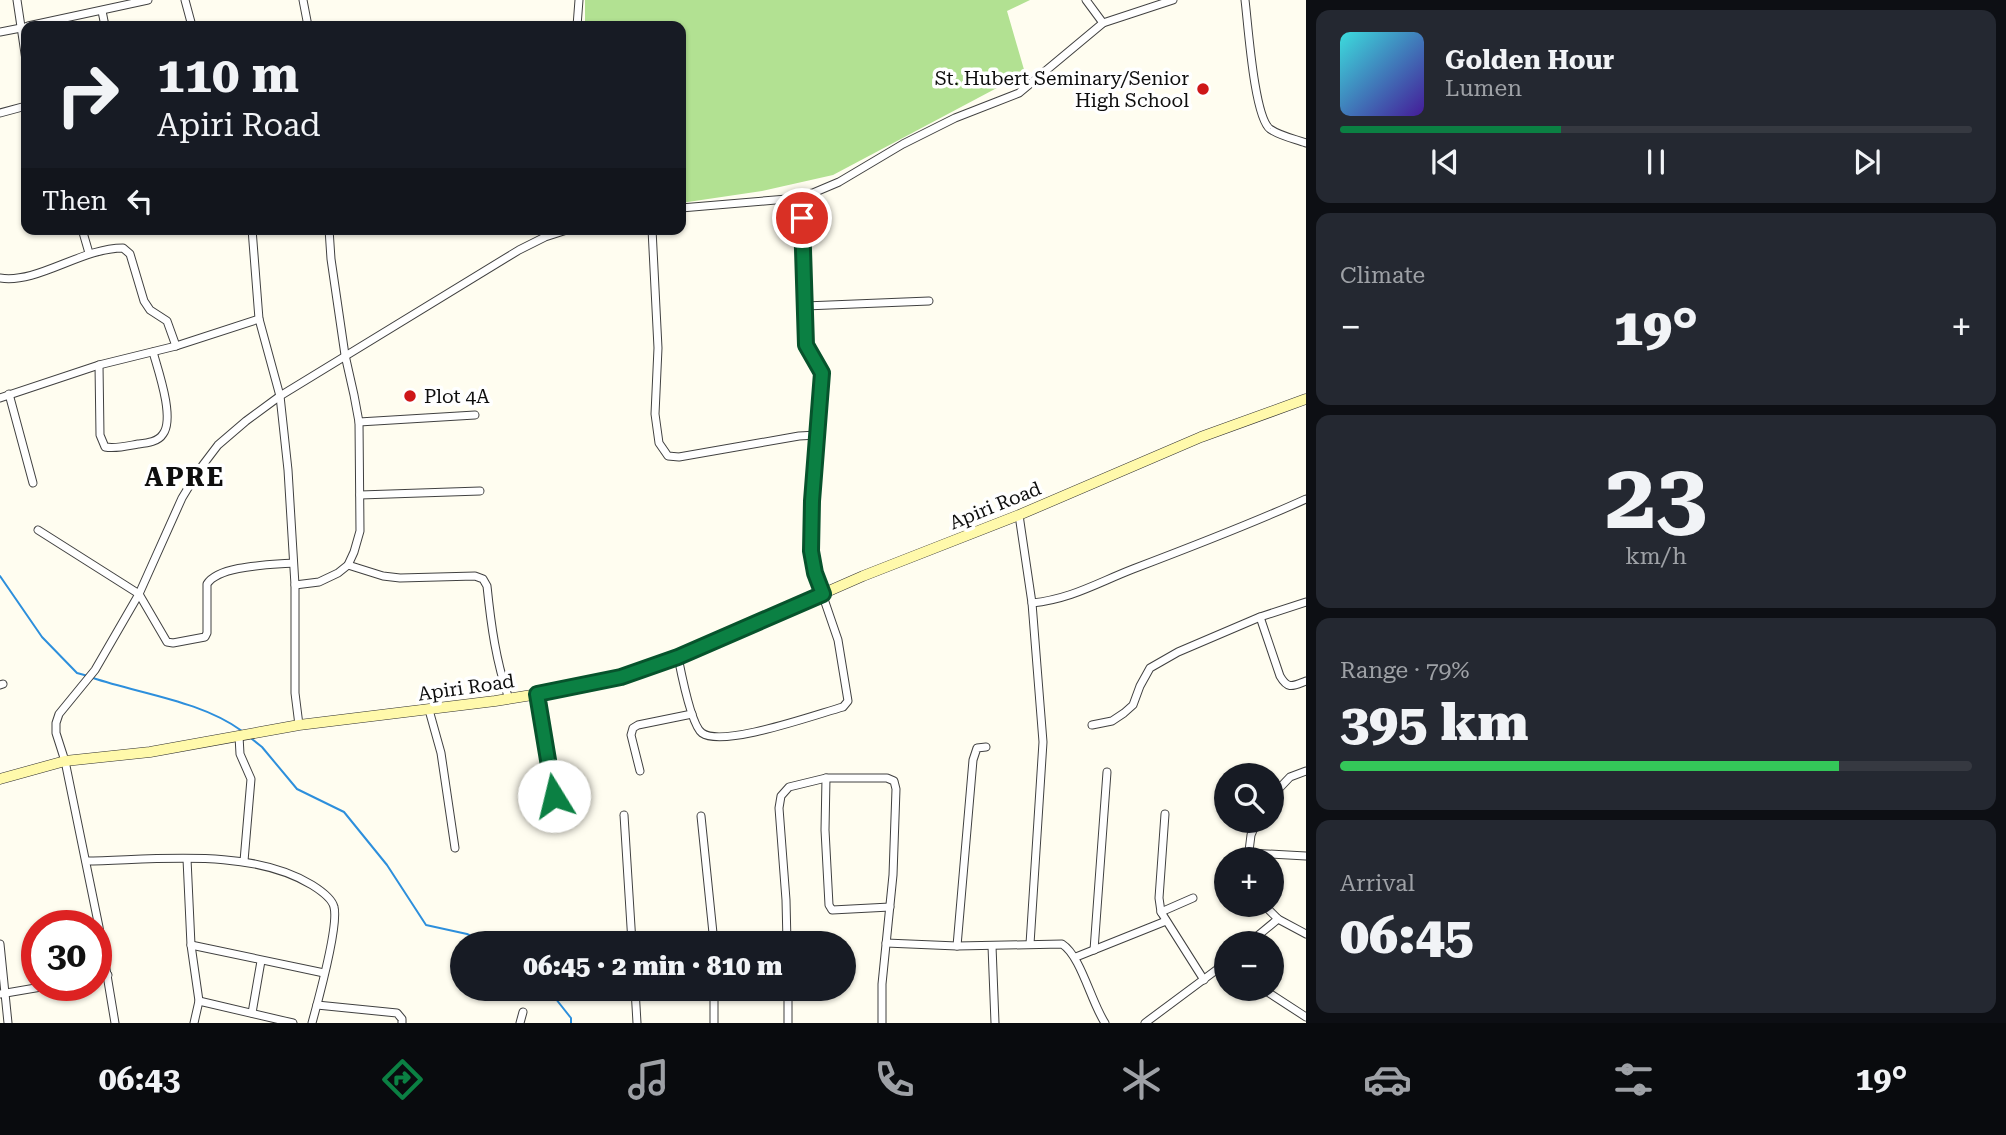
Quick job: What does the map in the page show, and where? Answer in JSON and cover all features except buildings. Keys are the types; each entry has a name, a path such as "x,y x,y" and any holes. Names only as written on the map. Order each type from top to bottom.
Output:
{"street":[{"path":"17,0 23,21"},
{"path":"54,21 148,0"},
{"path":"185,0 191,21"},
{"path":"303,0 307,21"},
{"path":"578,21 579,0"},
{"path":"1086,0 1103,23"},
{"path":"686,208 760,202 814,193 955,118 1018,93 1103,23 1173,0"},
{"path":"1245,0 1252,65 1262,118 1268,128 1306,143"},
{"path":"102,11 104,21"},
{"path":"0,32 21,28"},
{"path":"0,113 21,107"},
{"path":"678,657 692,714 702,733 712,737 738,736 843,707 848,701 838,640 815,573 811,551 822,373 806,345 801,196"},
{"path":"84,235 89,253"},
{"path":"252,235 259,319 280,396 288,470 295,585 295,693 299,725"},
{"path":"295,585 319,582 348,565 360,531 359,422 345,355 329,235"},
{"path":"95,910 65,761 56,733 59,713 95,670 139,594 182,498 199,470 218,445 280,396 509,255 551,235"},
{"path":"652,235 658,348 655,414 659,443 668,456 679,457 799,436 817,436"},
{"path":"0,278 11,280 35,274 89,253 123,248 130,254 144,301 150,310 167,321 176,346"},
{"path":"805,306 929,301"},
{"path":"0,398 99,365 176,346 259,319"},
{"path":"99,365 100,435 105,447 150,442 161,437 166,431 165,393 153,352"},
{"path":"9,394 33,482"},
{"name":"Apiri Road","path":"0,779 65,761 150,752 299,725 509,699 621,677 678,657 863,576 1019,515 1201,437 1306,399"},
{"path":"359,422 475,415"},
{"path":"360,495 481,491"},
{"path":"1032,603 1073,594 1252,524 1306,499"},
{"path":"1019,515 1032,603 1043,742 1030,944"},
{"path":"38,530 139,594 167,642 173,643 205,637 207,584 211,577 224,571 293,563"},
{"path":"348,565 383,576 400,578 475,576 483,579 487,586 492,634 500,673 509,699"},
{"path":"1093,725 1112,720 1133,705 1150,668 1178,652 1260,617 1306,602"},
{"path":"1260,617 1284,684 1292,686 1306,681"},
{"path":"537,694 556,811"},
{"path":"429,710 441,752 455,848"},
{"path":"640,771 631,735 633,728 692,714"},
{"path":"239,736 240,754 251,779 244,861"},
{"path":"957,946 974,760 977,748 986,747"},
{"path":"1284,783 1290,776 1306,771"},
{"path":"1094,950 1107,772"},
{"path":"826,778 825,830 829,905 832,910 890,907"},
{"path":"787,931 779,808 781,796 789,787 826,778 887,778 894,782 895,814 890,907 882,984 882,1023"},
{"path":"1165,814 1159,898 1161,912 1203,979"},
{"path":"624,815 631,931"},
{"path":"701,816 713,931"},
{"path":"1284,856 1306,856"},
{"path":"187,859 191,945 199,1001 194,1023"},
{"path":"86,861 244,861 280,870 320,891 333,903 335,911 312,1023"},
{"path":"1161,912 1193,898"},
{"path":"1264,931 1278,919 1306,934"},
{"path":"1076,957 1166,921"},
{"path":"886,943 957,946 1062,944 1076,957 1086,985 1105,1023"},
{"path":"0,944 8,1023"},
{"path":"191,945 324,973"},
{"path":"992,946 995,1023"},
{"path":"253,1013 261,961"},
{"path":"1145,1023 1214,971"},
{"path":"3,994 21,991"},
{"path":"112,1001 115,1023"},
{"path":"199,1001 293,1023"},
{"path":"636,1001 637,1023"},
{"path":"714,1001 714,1023"},
{"path":"788,1001 788,1023"},
{"path":"1281,1001 1306,1017"},
{"path":"317,1005 397,1013 402,1023"},
{"path":"520,1023 523,1012"}],"green space":[{"path":"585,0 1030,0 1007,11 1025,73 833,175 762,191 686,202 686,21 585,21"}],"waterway":[{"path":"0,576 42,637 77,673 88,676"},
{"path":"93,678 189,705 242,731"},
{"path":"252,739 297,789 344,812 387,865 426,925 453,931"},
{"path":"558,1001 571,1018 571,1023"}],"place":[{"name":"St. Hubert Seminary/Senior High School","path":"1203,89"},
{"name":"Plot 4A","path":"410,396"}],"district":[{"name":"APRE","path":"185,477"}],"route":[{"path":"554,796 537,694 621,677 678,657 823,594 811,551 822,373 806,345 802,218"}]}
